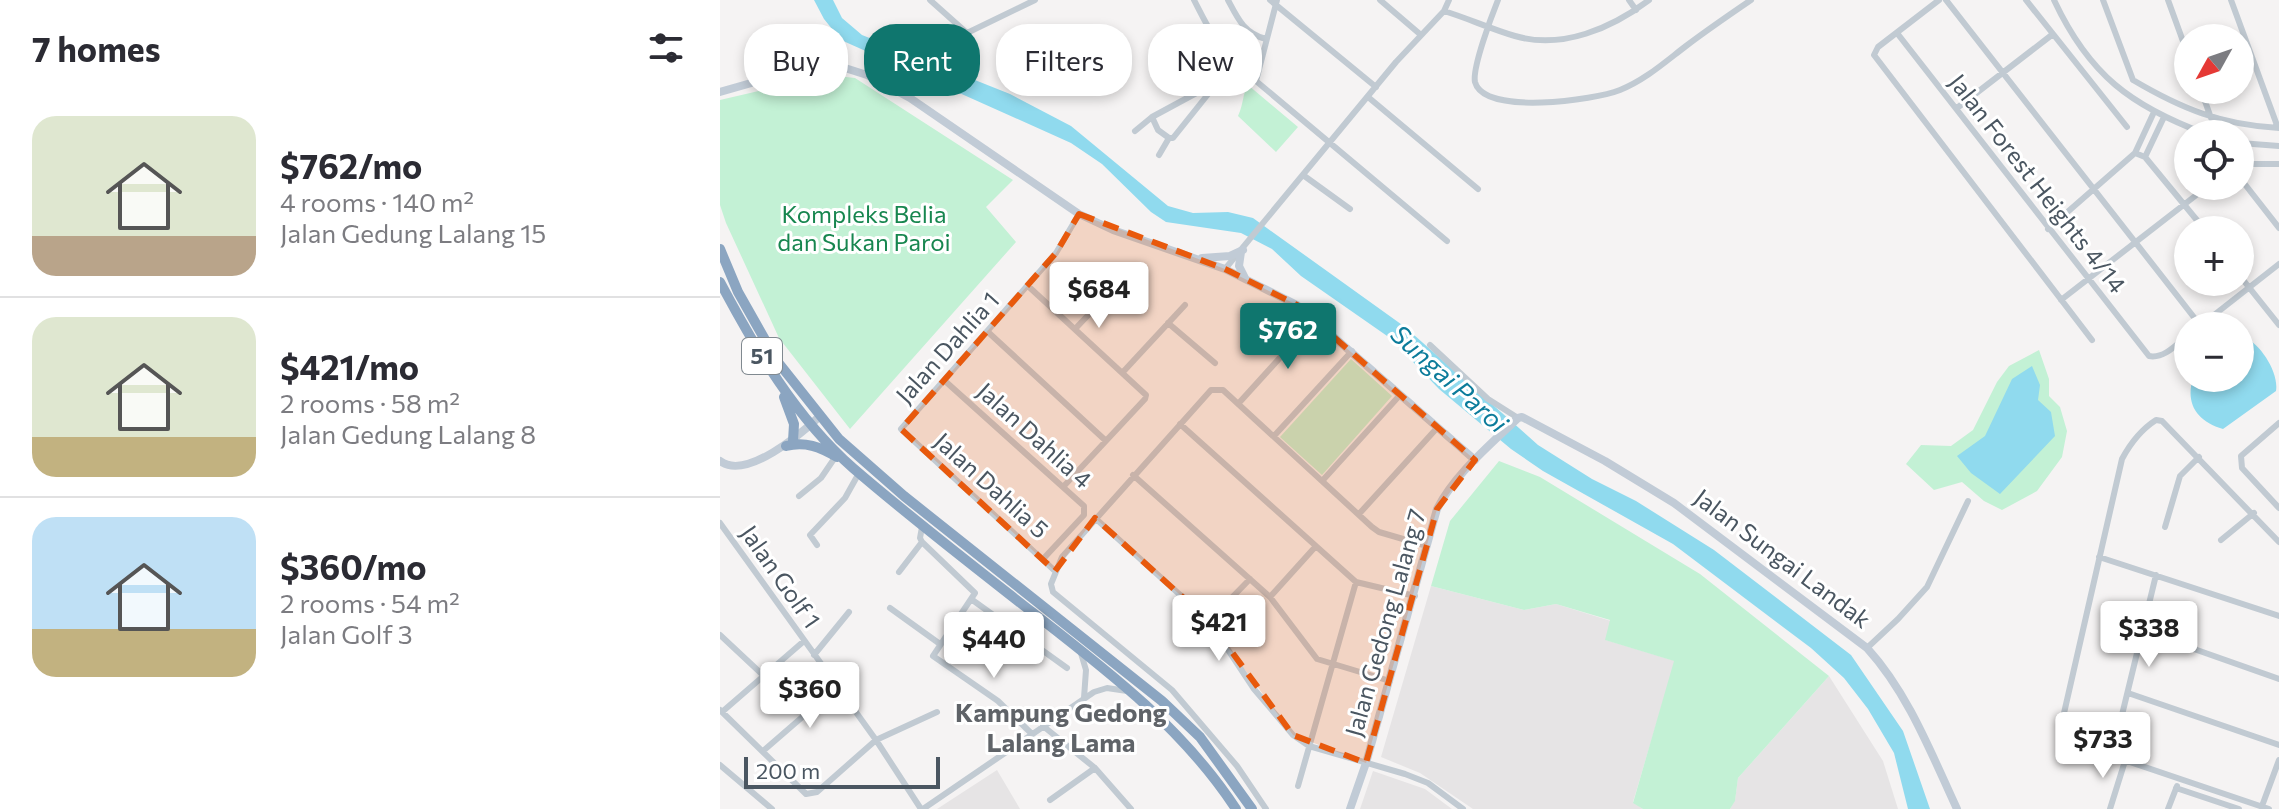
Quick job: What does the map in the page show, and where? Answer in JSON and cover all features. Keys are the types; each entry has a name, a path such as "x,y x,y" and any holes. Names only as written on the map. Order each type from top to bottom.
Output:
{"highway":[{"name":"51","path":"720,249 738,292 777,361 816,420 856,470 1134,693 1192,749 1236,809"},
{"name":"51","path":"720,282 789,396 882,478 1162,701 1200,737 1252,809"},
{"path":"762,356 792,412 789,444 817,447 856,470"},
{"path":"882,478 880,483 899,500 902,508"}],"street":[{"path":"930,0 957,24"},
{"path":"980,27 1035,0"},
{"path":"1194,0 1206,24"},
{"path":"1228,0 1241,26 1255,36 1266,39"},
{"path":"1380,0 1421,35"},
{"path":"1225,269 1376,87 1444,11 1449,0"},
{"path":"1498,0 1474,79 1478,89 1487,94 1524,105 1588,98 1618,91 1646,76 1751,0"},
{"path":"1629,0 1636,10"},
{"path":"1444,11 1516,37 1550,40 1578,36 1616,24 1649,0"},
{"path":"1939,0 1878,47 1874,55 2092,340"},
{"path":"1946,0 2189,312"},
{"path":"2026,0 2127,127"},
{"path":"2054,0 2091,61 2125,94 2174,121"},
{"path":"2103,0 2133,80 2173,104 2211,118 2246,126 2278,128 2231,0"},
{"path":"2168,0 2177,24"},
{"path":"1262,56 1274,2 1376,87"},
{"name":"Jalan Forest Heights 4/14","path":"1897,33 2149,356 2158,357 2174,346"},
{"path":"1957,108 2053,34"},
{"path":"720,92 779,75 820,68 845,68 867,75 910,98 1079,214 1113,230 1225,269 1297,305 1475,460"},
{"path":"2125,94 2133,80"},
{"path":"1262,86 1447,241"},
{"path":"1135,131 1152,117 1192,96"},
{"path":"1152,117 1158,130 1169,138 1175,137 1207,96"},
{"path":"1368,97 1478,189"},
{"path":"2206,104 2211,118"},
{"path":"2048,229 2135,153 2154,112"},
{"path":"2145,157 2164,117"},
{"path":"1159,155 1169,138"},
{"path":"2254,144 2279,146"},
{"path":"2135,153 2145,157 2194,216"},
{"path":"2254,164 2279,164"},
{"path":"1303,175 1350,209"},
{"path":"2254,196 2279,228"},
{"path":"2061,300 2190,200"},
{"name":"Jalan Dahlia 1","path":"901,429 1056,253 1079,214"},
{"path":"1197,259 1230,256 1242,251"},
{"path":"1242,251 1239,266 1245,278"},
{"path":"2254,283 2279,264"},
{"path":"1075,329 1129,272"},
{"path":"1028,286 1146,395 1063,487"},
{"path":"2254,293 2279,325"},
{"path":"2218,312 2238,296"},
{"path":"1123,372 1185,305"},
{"path":"1238,404 1315,319"},
{"path":"1168,323 1215,363"},
{"path":"988,332 1105,440"},
{"path":"1430,345 1515,421"},
{"path":"1274,436 1352,351"},
{"name":"Jalan Dahlia 4","path":"945,381 1084,506 1084,515 1044,558"},
{"path":"1266,809 1237,766 1172,690 1053,592 1051,584 1055,571 1068,547 1211,390 1223,390 1379,532 1427,546"},
{"path":"1323,480 1400,395"},
{"name":"Jalan Sungai Landak","path":"1515,421 1522,417 1674,503 1867,648 1885,668 1905,699 1957,809"},
{"path":"722,464 737,466 789,444 816,420"},
{"name":"Jalan Gedong Lalang 7","path":"1350,809 1443,499 1475,460 1515,421"},
{"path":"2239,809 2125,761 2062,739 2059,735 2122,459 2149,424 2162,421 2279,542"},
{"path":"2279,423 2241,456 2240,461 2242,468 2279,508"},
{"path":"1180,424 1356,582 1415,596"},
{"path":"1359,514 1437,428"},
{"name":"Jalan Dahlia 5","path":"901,429 1055,571"},
{"path":"799,496 819,481 836,456"},
{"path":"2165,527 2180,476 2199,457"},
{"path":"817,545 810,538 811,533 845,498 856,470"},
{"path":"1133,475 1270,597 1317,659 1390,681"},
{"path":"1867,648 1927,587 1968,501"},
{"path":"2221,540 2254,513"},
{"path":"1095,518 1209,621 1254,689 1293,735 1309,746 1428,783 1463,809"},
{"name":"Jalan Golf 1","path":"720,523 922,809"},
{"path":"923,525 920,532 922,542 973,596 1067,668"},
{"path":"899,572 922,542"},
{"path":"1270,597 1316,546"},
{"path":"2099,557 2279,616"},
{"path":"2112,756 2156,575"},
{"path":"1209,621 1250,579"},
{"path":"1298,786 1356,582"},
{"path":"973,596 933,656 998,701 1032,734"},
{"path":"890,608 940,644"},
{"path":"814,655 849,612"},
{"path":"2143,631 2279,679"},
{"path":"720,635 764,676"},
{"path":"804,641 721,711 806,794 817,792 876,740 937,712"},
{"path":"1080,649 1086,670 1084,698"},
{"path":"763,751 837,687"},
{"path":"922,809 1084,698 1107,688 1134,693"},
{"path":"1162,701 1172,690"},
{"path":"2128,693 2279,745"},
{"path":"1043,726 1095,768 1131,809"},
{"path":"2177,784 2266,808 2279,760"},
{"path":"2110,809 2125,761"},
{"path":"720,765 772,809"},
{"path":"1050,800 1095,768"},
{"path":"2168,809 2177,784"}],"highlighted area":[{"path":"1079,214 1225,269 1297,305 1475,460 1437,509 1366,763 1293,735 1209,621 1095,518 1055,571 901,429 1056,253"}],"shaded area":[{"path":"1431,586 1524,610 1556,604 1611,621 1606,640 1675,661 1633,802 1643,809 1473,809 1420,773 1381,757"},
{"path":"1829,676 1883,761 1898,809 1730,809 1735,800 1738,778"},
{"path":"997,770 1020,809 937,809"},
{"path":"1373,771 1425,789 1452,809 1360,809"}],"green space":[{"name":"Kompleks Belia dan Sukan Paroi","path":"848,77 855,78 864,84 864,96 883,96 1013,180 986,207 1016,242 850,429 779,338 726,223 720,205 720,100 744,94 848,96"},
{"path":"1244,96 1261,96 1298,127 1276,152 1238,116"},
{"path":"2039,350 2049,379 2049,396 2060,407 2067,431 2062,457 2037,491 2002,510 1984,501 1962,482 1934,490 1906,464 1921,445 1951,446 1973,430 1997,382 2009,366"},
{"path":"1351,359 1392,396 1322,475 1280,437"},
{"path":"1499,461 1540,477 1700,574 1829,676 1738,778 1735,801 1730,809 1643,809 1633,803 1674,661 1605,640 1610,620 1556,604 1524,610 1431,586 1450,521"}],"water":[{"path":"814,0 833,0 842,18 864,36 864,50 848,43 848,24 828,24"},
{"name":"Sungai Paroi","path":"980,82 996,88 996,96 1014,96 1071,126 1168,206 1193,213 1228,212 1253,218 1405,327 1538,445 1714,550 1851,655 1903,731 1930,809 1908,809 1894,753 1868,709 1844,678 1811,648 1673,544 1543,471 1511,449 1439,389 1390,338 1301,276 1272,249 1241,233 1166,222 1151,212 1102,164 1071,143 966,96 980,96"},
{"path":"2254,344 2268,360 2275,376 2276,391 2223,429 2200,416 2191,392 2254,392"},
{"path":"2032,366 2040,385 2038,400 2051,412 2055,436 2000,494 1971,473 1957,456 1985,436 2012,379"}],"district":[{"name":"Kampung Gedong Lalang Lama","path":"1061,728"}]}
